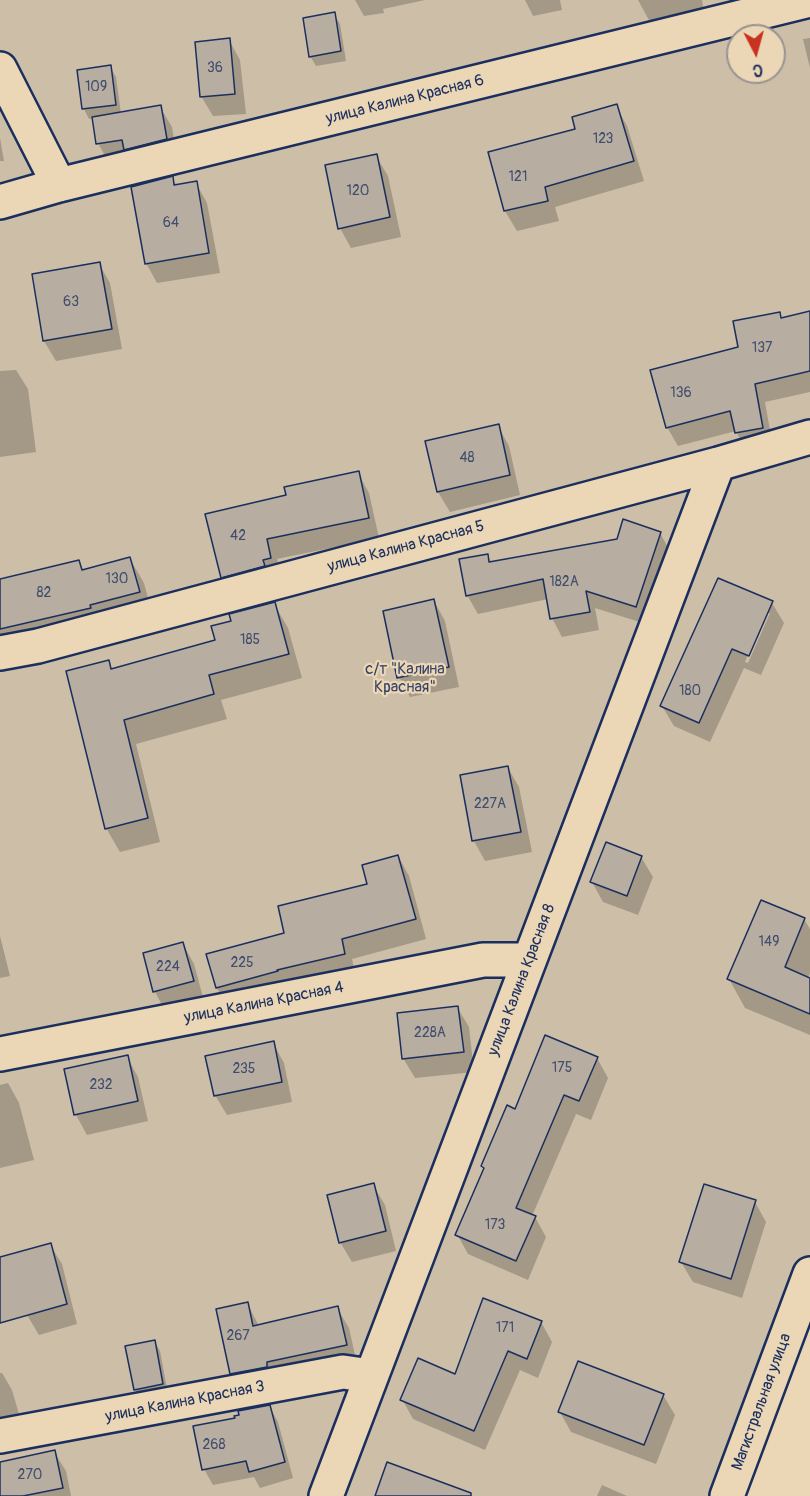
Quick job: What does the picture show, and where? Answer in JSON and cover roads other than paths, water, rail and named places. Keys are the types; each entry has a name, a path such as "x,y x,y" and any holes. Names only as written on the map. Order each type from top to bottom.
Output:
{"street":[{"name":"улица Калина Красная 6","path":"0,202 58,185 810,0"},
{"path":"0,69 58,185"},
{"name":"улица Калина Красная 5","path":"0,653 38,646 718,464 810,437"},
{"name":"улица Калина Красная 8","path":"326,1496 718,464"},
{"name":"улица Калина Красная 4","path":"0,1054 483,960 529,960"},
{"name":"Магистральная улица","path":"727,1496 810,1274"},
{"name":"улица Калина Красная 3","path":"0,1436 343,1372 371,1376"}],"park label":[{"name":"с/т \"Калина Красная\"","path":"405,679"}]}
